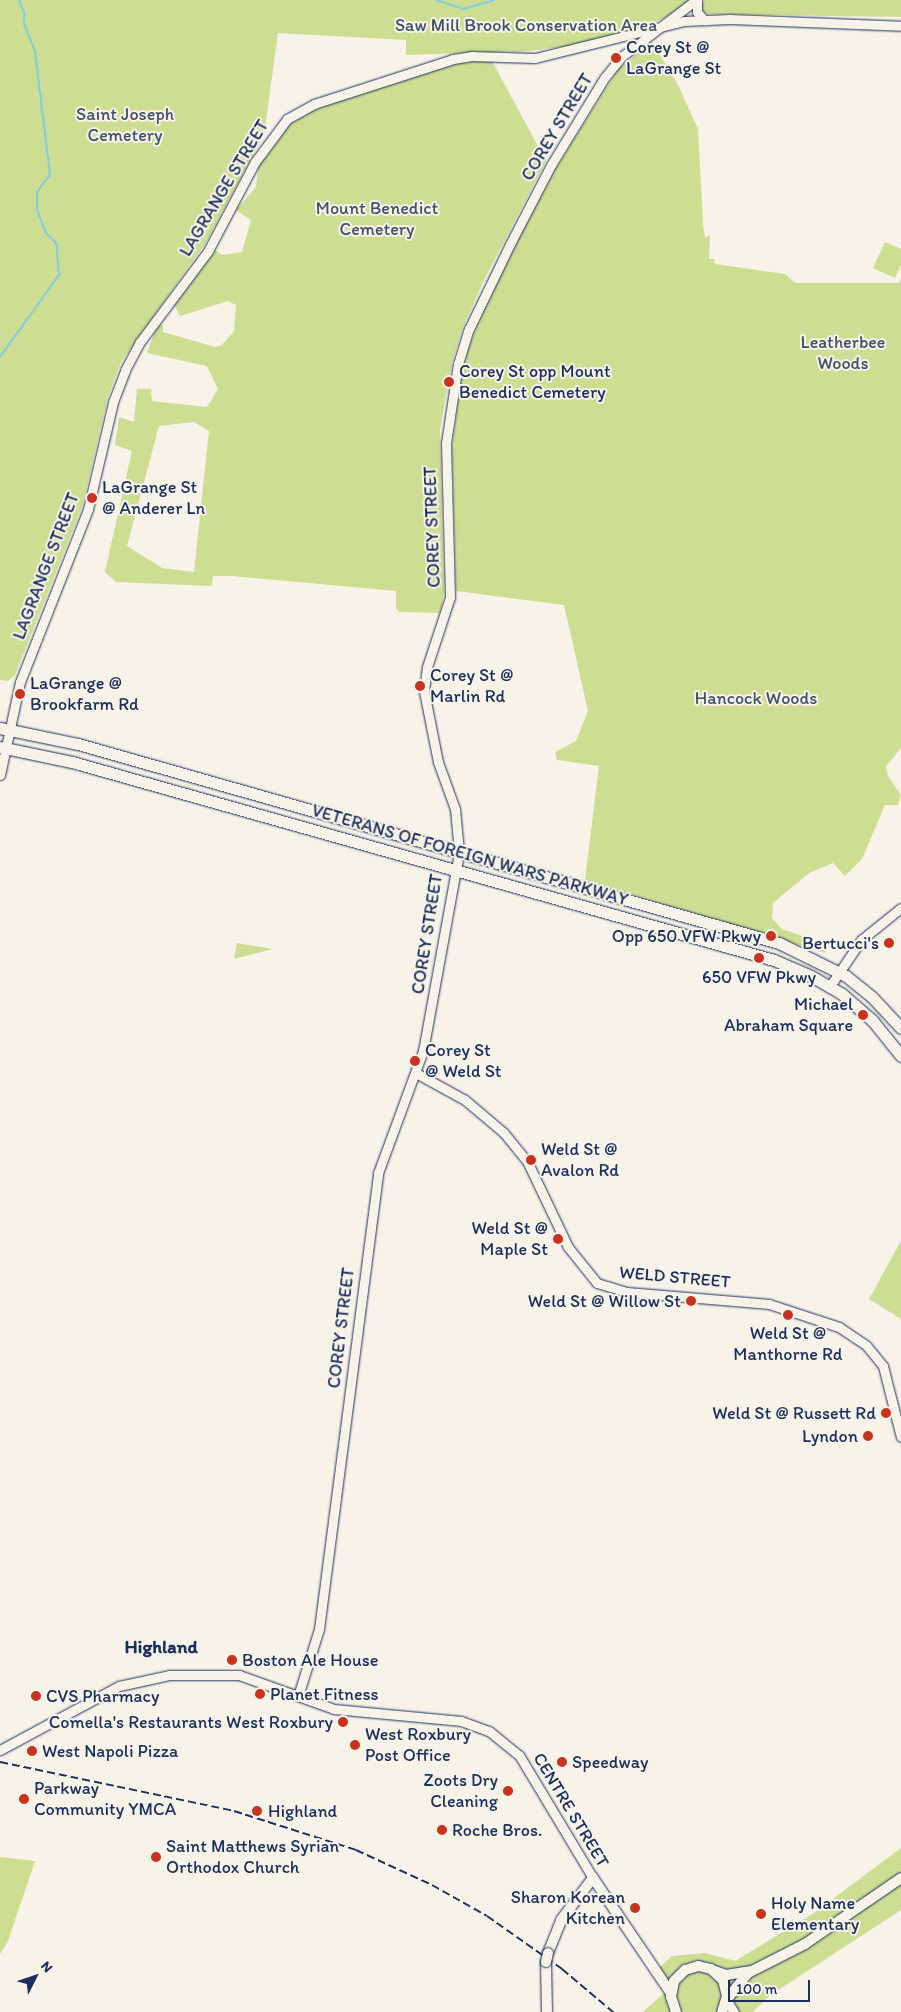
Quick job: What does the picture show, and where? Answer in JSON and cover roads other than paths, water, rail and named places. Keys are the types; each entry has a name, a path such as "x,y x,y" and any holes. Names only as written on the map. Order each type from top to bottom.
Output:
{"highway":[{"name":"VETERANS OF FOREIGN WARS PARKWAY","path":"5,729 78,744 779,943 839,972 872,997 901,1028"},
{"name":"VETERANS OF FOREIGN WARS PARKWAY","path":"2,747 61,758 770,959 830,986 867,1016 901,1056"}],"main road":[{"path":"546,2012 547,1958 562,1920 593,1878"},
{"name":"CENTRE STREET","path":"593,1878 655,1967 676,2012"},
{"path":"655,1967 668,1972 702,1966 726,1975 750,1971 805,1944 901,1878"},
{"path":"671,2002 676,1978 685,1970"},
{"path":"715,1971 725,1984 727,2000"},
{"path":"722,2012 727,2000 750,1971"}],"street":[{"path":"697,0 697,12 704,20"},
{"name":"COREY STREET","path":"298,1696 320,1629 378,1173 416,1073 429,1026 454,868 459,852 458,823 438,762 424,691 427,667 449,601 446,443 458,364 473,320 546,175 605,77 630,50 697,0"},
{"name":"LAGRANGE STREET","path":"0,775 5,729 21,678 88,509 113,402 125,370 145,336 208,251 252,168 281,124 311,105 453,59 476,56 530,59 664,25 704,20 901,26"},
{"path":"624,36 631,41 630,50"},
{"path":"830,986 861,940 901,908"},
{"name":"WELD STREET","path":"416,1073 465,1100 504,1133 528,1163 573,1254 598,1283 627,1292 769,1304 839,1327 866,1345 884,1366 901,1437"},
{"name":"CENTRE STREET","path":"0,1750 37,1733 113,1689 154,1676 239,1675 334,1709 452,1719 489,1731 506,1743 526,1766 593,1878"},
{"path":"727,2000 734,2012"}],"waterway":[{"path":"0,357 59,275 56,243 46,233 37,210 37,192 50,175 35,51 24,24 24,13 19,0"},
{"path":"436,0 463,9 494,0"}],"railway":[{"path":"0,1762 234,1811 356,1850 432,1885 487,1916 562,1969 613,2012"}],"place":[{"name":"Corey St @ LaGrange St","path":"616,58"},
{"name":"Corey St opp Mount Benedict Cemetery","path":"449,382"},
{"name":"LaGrange St @ Anderer Ln","path":"92,498"},
{"name":"Corey St @ Marlin Rd","path":"420,686"},
{"name":"LaGrange @ Brookfarm Rd","path":"20,694"},
{"name":"Opp 650 VFW Pkwy","path":"771,936"},
{"name":"Bertucci's","path":"889,943"},
{"name":"650 VFW Pkwy","path":"759,958"},
{"name":"Michael Abraham Square","path":"863,1015"},
{"name":"Corey St @ Weld St","path":"415,1061"},
{"name":"Weld St @ Avalon Rd","path":"531,1160"},
{"name":"Weld St @ Maple St","path":"558,1239"},
{"name":"Weld St @ Willow St","path":"691,1301"},
{"name":"Weld St @ Manthorne Rd","path":"788,1315"},
{"name":"Weld St @ Russett Rd","path":"886,1413"},
{"name":"Lyndon","path":"868,1436"},
{"name":"Boston Ale House","path":"232,1660"},
{"name":"Planet Fitness","path":"260,1694"},
{"name":"CVS Pharmacy","path":"36,1696"},
{"name":"Comella's Restaurants West Roxbury","path":"343,1722"},
{"name":"West Roxbury Post Office","path":"355,1745"},
{"name":"West Napoli Pizza","path":"32,1751"},
{"name":"Speedway","path":"562,1762"},
{"name":"Zoots Dry Cleaning","path":"508,1791"},
{"name":"Parkway Community YMCA","path":"24,1799"},
{"name":"Highland","path":"257,1811"},
{"name":"Roche Bros.","path":"442,1830"},
{"name":"Saint Matthews Syrian Orthodox Church","path":"156,1857"},
{"name":"Sharon Korean Kitchen","path":"635,1908"},
{"name":"Holy Name Elementary","path":"761,1914"}],"district":[{"name":"Highland","path":"161,1647"}],"park label":[{"name":"Saw Mill Brook Conservation Area","path":"526,25"},
{"name":"Saint Joseph Cemetery","path":"125,125"},
{"name":"Mount Benedict Cemetery","path":"377,219"},
{"name":"Leatherbee Woods","path":"843,353"},
{"name":"Hancock Woods","path":"756,698"}]}
